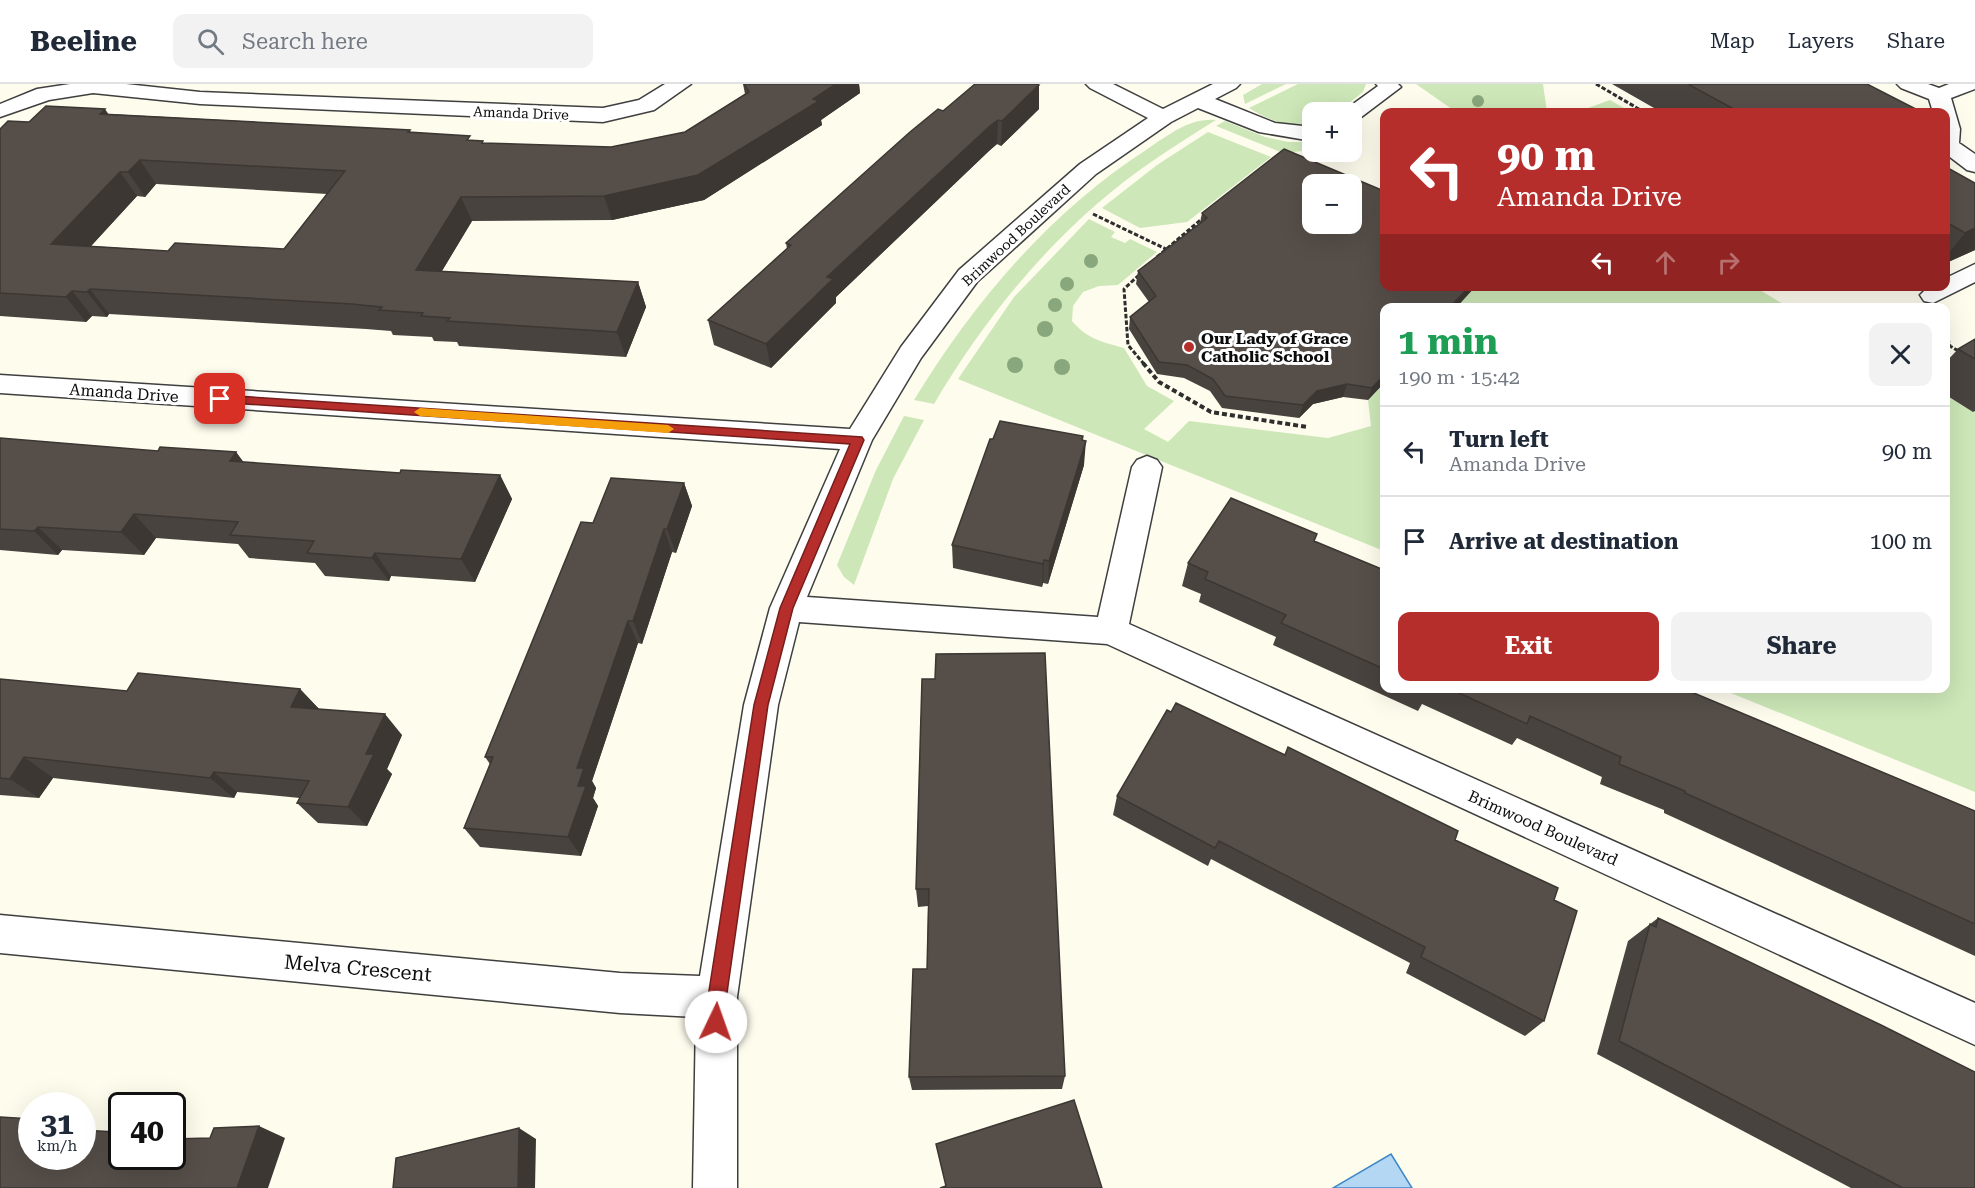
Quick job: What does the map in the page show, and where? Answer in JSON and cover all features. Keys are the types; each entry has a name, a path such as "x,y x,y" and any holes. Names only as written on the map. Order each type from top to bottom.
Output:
{"street":[{"name":"Amanda Drive","path":"0,111 45,94 93,87 200,98 603,115 646,105 680,84"},
{"path":"1097,84 1163,117"},
{"name":"Brimwood Boulevard","path":"715,1188 717,997 761,705 786,608 858,440 910,353 968,276 1088,170 1163,117 1229,84"},
{"path":"1362,106 1390,87 1387,84"},
{"path":"1908,84 1939,95 1969,84"},
{"path":"1939,95 1943,108"},
{"path":"1196,99 1272,129 1302,134"},
{"path":"1950,146 1975,165"},
{"path":"1950,286 1975,272"},
{"path":"1933,295 1940,291"},
{"name":"Amanda Drive","path":"0,384 858,440"},
{"path":"1111,631 1148,467"},
{"name":"Brimwood Boulevard","path":"786,608 1111,631 1975,1024"},
{"name":"Melva Crescent","path":"0,934 620,993 717,997"}],"path":[{"path":"1596,84 1637,108"},
{"path":"1092,213 1166,249"},
{"path":"1149,265 1209,213"},
{"path":"1141,273 1124,289 1128,345 1160,382 1211,412 1307,427"},
{"path":"1950,346 1967,357"}],"green space":[{"path":"1262,84 1286,84 1245,104 1243,95"},
{"path":"1298,84 1366,84 1363,92 1350,102 1302,102 1302,125 1279,122 1264,117 1249,108"},
{"path":"1416,84 1543,84 1546,108 1450,108"},
{"path":"1610,100 1624,108 1588,108"},
{"path":"1216,120 1154,160 1089,211 1059,239 1004,301 934,404 914,400 962,328 988,294 1016,262 1077,202 1111,175 1179,129 1196,122"},
{"path":"1225,121 1265,137 1288,142 1302,142 1302,151 1283,153 1216,126"},
{"path":"1208,132 1271,157 1187,222 1140,228 1102,208 1157,165"},
{"path":"1089,219 1115,232 1111,237 1125,243 1130,239 1157,252 1118,285 1099,286 1083,292 1073,306 1072,321 1083,332 1095,339 1124,348 1147,386 1174,401 1144,429 1168,442 1189,421 1328,438 1371,426 1368,400 1380,387 1380,549 958,379 1014,297"},
{"path":"1471,291 1762,291 1781,303 1461,303"},
{"path":"1950,397 1975,411 1975,792 1731,693 1950,693"},
{"path":"904,416 924,420 893,479 854,585 844,577 837,565 876,470"}],"water":[{"path":"1391,1154 1412,1188 1333,1188"}],"building":[{"path":"744,84 836,84 813,99 819,101 698,175 604,196 461,197 416,270 638,282 617,332 447,321 450,318 421,316 423,313 379,310 382,307 352,304 90,289 87,292 72,291 66,297 0,293 0,129 8,121 29,122 46,106 105,109 100,114 410,130 408,132 470,136 467,140 483,141 482,143 611,147 685,132 749,92","holes":["140,160 345,171 284,249 175,243 168,251 51,244 120,172 128,172"]},
{"path":"975,84 1039,85 1002,121 998,120 990,126 827,277 833,279 766,344 708,320 791,245 786,243 910,132 938,109 943,111"},
{"path":"1688,84 1867,84 1914,108 1732,108"},
{"name":"Our Lady of Grace Catholic School","path":"1284,149 1302,157 1302,162 1315,162 1344,174 1302,174 1302,234 1362,234 1362,182 1380,189 1380,291 1465,291 1454,303 1380,303 1380,379 1372,388 1347,384 1317,391 1303,405 1225,396 1213,379 1187,365 1159,362 1130,317 1156,296 1138,271 1207,218 1202,213"},
{"path":"1950,169 1975,183 1975,228 1965,233 1950,224"},
{"path":"1975,339 1975,359 1958,349"},
{"path":"1000,421 1083,436 1082,440 1086,441 1049,561 1044,560 1043,564 952,545 990,439 993,439"},
{"path":"0,438 158,451 160,447 236,452 230,461 400,473 401,470 500,475 461,559 375,553 372,558 307,553 314,541 230,535 238,522 134,514 121,532 38,527 34,531 0,529"},
{"path":"611,478 684,483 667,529 664,529 633,621 628,621 577,768 584,768 578,786 586,786 568,837 464,828 493,757 485,757 581,522 593,523"},
{"path":"1231,498 1317,534 1314,541 1380,568 1380,667 1281,623 1286,615 1205,579 1208,572 1188,563"},
{"path":"1045,653 1065,1076 909,1077 913,969 927,969 929,889 916,889 922,679 935,679 936,654"},
{"path":"138,673 300,689 291,707 385,714 366,754 374,754 348,807 297,803 309,781 214,772 210,778 24,757 10,779 0,778 0,679 127,691"},
{"path":"1459,693 1694,693 1975,811 1975,924 1685,793 1685,791 1619,764 1621,757 1530,716 1527,724"},
{"path":"1176,703 1285,755 1288,747 1458,831 1455,840 1558,888 1554,900 1577,911 1544,1021 1421,957 1425,947 1219,841 1215,848 1117,796 1167,710 1171,712"},
{"path":"1658,918 1975,1072 1975,1188 1903,1188 1619,1041 1650,924 1656,927"},
{"path":"1074,1100 1102,1188 940,1188 946,1186 936,1144"},
{"path":"0,1117 18,1118 18,1170 96,1170 96,1131 108,1132 108,1170 186,1170 186,1139 210,1138 214,1128 259,1126 237,1188 0,1188"},
{"path":"519,1128 518,1188 393,1188 396,1158"}],"slow traffic":[{"path":"420,412 668,429"}],"place":[{"name":"Our Lady of Grace Catholic School","path":"1189,347"}],"route":[{"path":"220,399 858,440 786,608 761,705 732,888 717,997 716,1022"}]}
